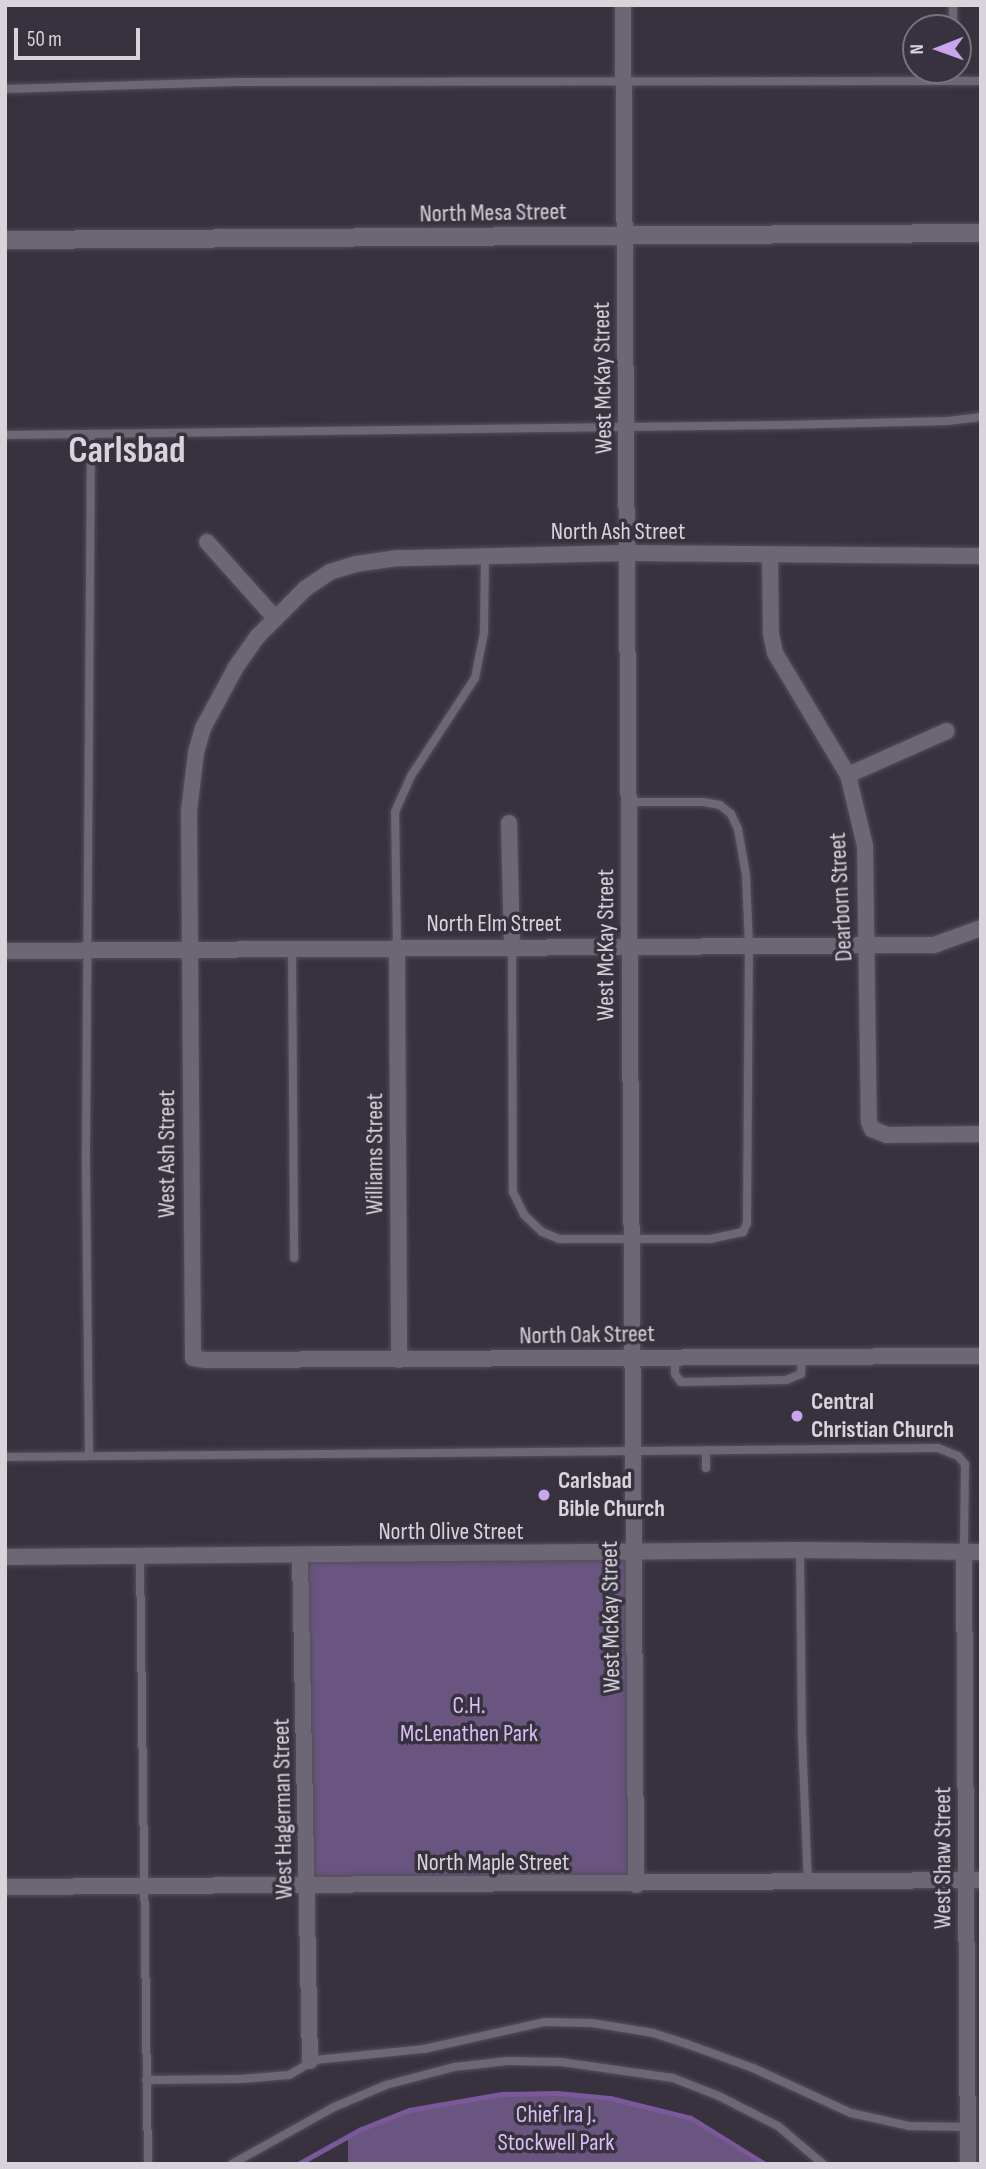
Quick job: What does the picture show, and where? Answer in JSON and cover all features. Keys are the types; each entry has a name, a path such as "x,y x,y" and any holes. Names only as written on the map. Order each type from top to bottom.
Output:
{"street":[{"name":"West McKay Street","path":"623,5 636,1885"},
{"name":"North Mesa Street","path":"5,240 981,233"},
{"path":"207,541 275,618"},
{"name":"North Ash Street","path":"189,950 189,811 196,753 203,728 217,699 250,648 275,618 306,588 330,572 356,564 398,558 485,555 627,553 981,556"},
{"name":"Dearborn Street","path":"769,556 771,634 775,653 848,775 866,846 867,1115 872,1129 887,1135 981,1134"},
{"path":"848,775 947,731"},
{"path":"509,823 512,946"},
{"name":"North Elm Street","path":"5,951 934,945 981,928"},
{"name":"Williams Street","path":"397,948 399,1360"},
{"name":"West Ash Street","path":"189,950 193,1358"},
{"name":"North Oak Street","path":"193,1358 399,1360 981,1356"},
{"name":"North Olive Street","path":"5,1557 800,1550 981,1552"},
{"name":"West Shaw Street","path":"964,1552 973,1880 968,2164"},
{"name":"West Hagerman Street","path":"300,1555 310,2061"},
{"name":"North Maple Street","path":"5,1887 636,1885 973,1880"}],"lane":[{"path":"5,89 237,82 981,81"},
{"path":"5,435 248,429 627,428 948,421 981,417"},
{"path":"89,1456 91,434"},
{"path":"397,948 395,812 411,776 475,678 484,633 485,555"},
{"path":"512,946 513,1192 524,1215 549,1236 723,1237 743,1232 747,1223 749,946 742,845 731,814 720,805 703,802 628,802"},
{"path":"292,948 294,1258"},
{"path":"675,1357 675,1374 681,1381 724,1381 795,1377 800,1374 802,1356"},
{"path":"5,1457 938,1448 958,1456 965,1464 964,1552"},
{"path":"706,1450 706,1468"},
{"path":"800,1550 802,1736 808,1883"},
{"path":"140,1556 148,2164"},
{"path":"146,2080 241,2079 289,2075 310,2061 424,2049 545,2022 592,2023 653,2033 705,2050 851,2113 909,2126 967,2127"},
{"path":"232,2164 334,2107 386,2085 454,2067 508,2061 561,2062 673,2078 719,2096 778,2126 823,2164"}],"green space":[{"name":"C.H. McLenathen Park","path":"632,1553 638,1885 306,1891 300,1559"},
{"name":"Chief Ira J. Stockwell Park","path":"557,2093 610,2098 691,2118 765,2164 348,2164 348,2136 409,2110 502,2094"}],"waterway":[{"path":"298,2164 361,2129 409,2110 502,2094 557,2093 610,2098 691,2118 765,2164"}],"place":[{"name":"Central Christian Church","path":"797,1416"},
{"name":"Carlsbad Bible Church","path":"544,1495"}],"district":[{"name":"Carlsbad","path":"127,451"}]}
